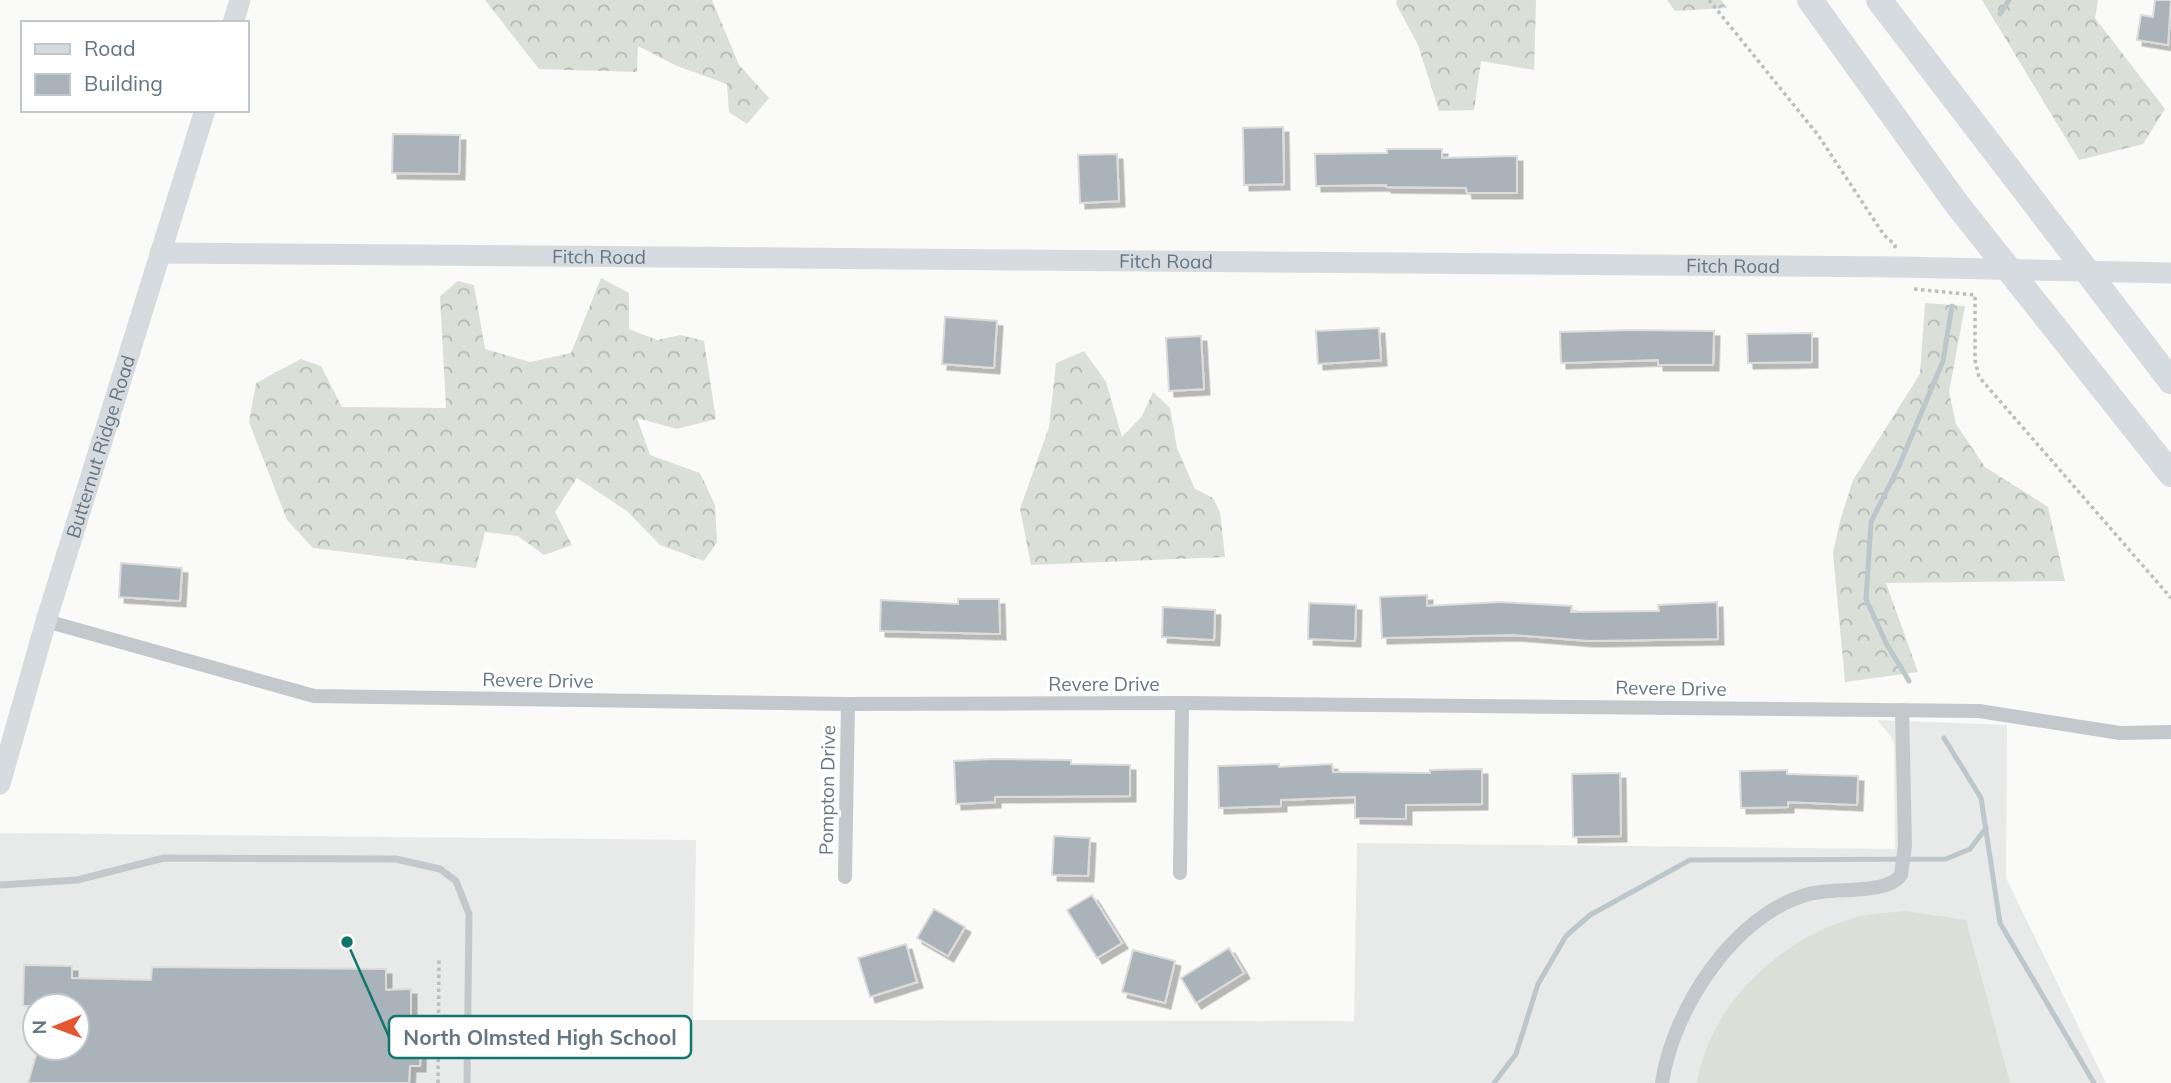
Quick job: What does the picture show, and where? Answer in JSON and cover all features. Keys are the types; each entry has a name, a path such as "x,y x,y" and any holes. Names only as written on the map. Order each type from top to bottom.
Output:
{"highway":[{"path":"1810,0 1956,203 2171,474"},
{"path":"1879,0 2171,382"}],"street":[{"path":"234,21 240,0"},
{"name":"Butternut Ridge Road","path":"0,785 46,621 204,112"},
{"name":"Fitch Road","path":"160,253 1900,267 2171,273"},
{"name":"Revere Drive","path":"46,621 314,696 848,704 1182,703 1979,711 2120,733 2171,732"},
{"path":"1180,873 1182,703"},
{"name":"Pompton Drive","path":"845,877 848,704"},
{"path":"1662,1083 1670,1044 1683,1012 1717,960 1739,938 1784,903 1833,888 1886,886 1898,879 1905,852 1902,710"}],"lane":[{"path":"0,885 77,880 164,858 396,859 440,869 459,886 468,914 467,1083"}],"path":[{"path":"1709,0 1818,135 1884,235 1895,244 1896,257"},
{"path":"1904,288 1975,295 1975,360 1979,377 2171,598"},
{"path":"438,1083 439,960"}],"shaded area":[{"path":"1877,720 2007,725 2006,878 2106,1083 0,1083 0,833 696,840 693,1020 1354,1021 1357,843 1895,849 1894,744 1891,736"}],"green space":[{"path":"485,0 712,0 739,65 769,98 747,124 729,112 727,84 677,66 638,46 637,72 539,69"},
{"path":"1397,0 1536,0 1534,70 1481,61 1474,110 1439,111 1418,45 1396,4"},
{"path":"1667,0 1721,0 1727,8 1675,11"},
{"path":"1982,0 2098,0 2095,18 2165,109 2143,144 2079,160"},
{"path":"601,278 629,293 629,329 657,340 681,335 704,341 716,419 677,429 637,418 650,455 700,473 715,505 717,542 704,561 660,545 627,511 577,478 555,512 572,545 544,555 518,536 485,532 476,568 313,548 287,520 249,422 256,383 301,359 321,366 342,407 446,408 440,296 458,281 474,285 485,349 530,362 571,353"},
{"path":"1925,303 1965,306 1949,392 1956,424 1985,467 2048,507 2065,581 1886,583 1918,672 1845,682 1833,553 1853,480 1920,374"},
{"path":"1084,351 1106,382 1122,437 1142,416 1153,392 1170,408 1177,448 1195,489 1213,498 1220,512 1225,557 1031,565 1020,509 1049,427 1056,363"},
{"path":"1905,911 1966,920 2010,1083 1697,1083 1705,1053 1717,1026 1734,1000 1777,957 1802,940 1829,927 1857,917"}],"building":[{"path":"2155,0 2171,0 2168,45 2137,40 2141,15 2153,17"},
{"path":"1283,127 1284,184 1244,185 1243,128"},
{"path":"393,134 460,135 459,174 392,173"},
{"path":"1387,149 1442,149 1442,158 1517,156 1517,193 1467,193 1466,188 1386,185 1316,186 1315,154 1387,153"},
{"path":"1117,154 1119,201 1080,203 1078,155"},
{"path":"945,317 997,321 994,368 942,364"},
{"path":"1379,328 1381,360 1318,364 1316,331"},
{"path":"1714,331 1713,365 1658,365 1658,360 1561,363 1560,332"},
{"path":"1812,333 1812,362 1748,363 1747,334"},
{"path":"1201,336 1204,389 1169,391 1166,338"},
{"path":"121,563 182,568 180,601 119,597"},
{"path":"1427,595 1427,606 1500,602 1572,606 1571,612 1659,611 1658,605 1717,602 1718,639 1589,641 1513,635 1382,638 1380,597"},
{"path":"958,599 999,599 1000,634 880,631 881,600 958,604"},
{"path":"1309,603 1356,605 1355,641 1308,639"},
{"path":"1163,607 1215,610 1214,640 1162,637"},
{"path":"1071,760 1071,764 1130,765 1130,796 995,797 995,802 956,804 954,761"},
{"path":"1279,764 1279,767 1332,764 1333,772 1430,773 1430,770 1482,769 1482,804 1406,805 1406,819 1355,818 1355,797 1281,800 1281,806 1219,808 1218,766"},
{"path":"1787,770 1787,774 1858,776 1857,805 1788,802 1788,807 1741,808 1740,771"},
{"path":"1620,773 1621,836 1573,837 1572,774"},
{"path":"1054,836 1090,838 1088,876 1052,875"},
{"path":"1092,895 1122,943 1097,958 1067,910"},
{"path":"934,909 965,927 948,956 917,938"},
{"path":"906,944 917,982 870,997 858,958"},
{"path":"1229,948 1244,973 1196,1003 1181,978"},
{"path":"1133,950 1175,961 1165,1003 1122,992"},
{"path":"24,965 72,966 72,978 151,980 152,967 386,969 386,990 411,989 411,1018 421,1018 420,1066 410,1066 409,1083 28,1083 34,1062 91,1062 91,992 23,992"}],"waterway":[{"path":"2000,14 2009,0"},
{"path":"1909,681 1886,643 1866,599 1871,522 1899,466 1943,361 1952,306"},
{"path":"1944,738 1981,798 2000,923 2094,1083"},
{"path":"1494,1083 1516,1054 1538,984 1566,936 1590,915 1690,860 1946,859 1970,849 1986,828"}],"place":[{"name":"North Olmsted High School","path":"347,942"}]}
